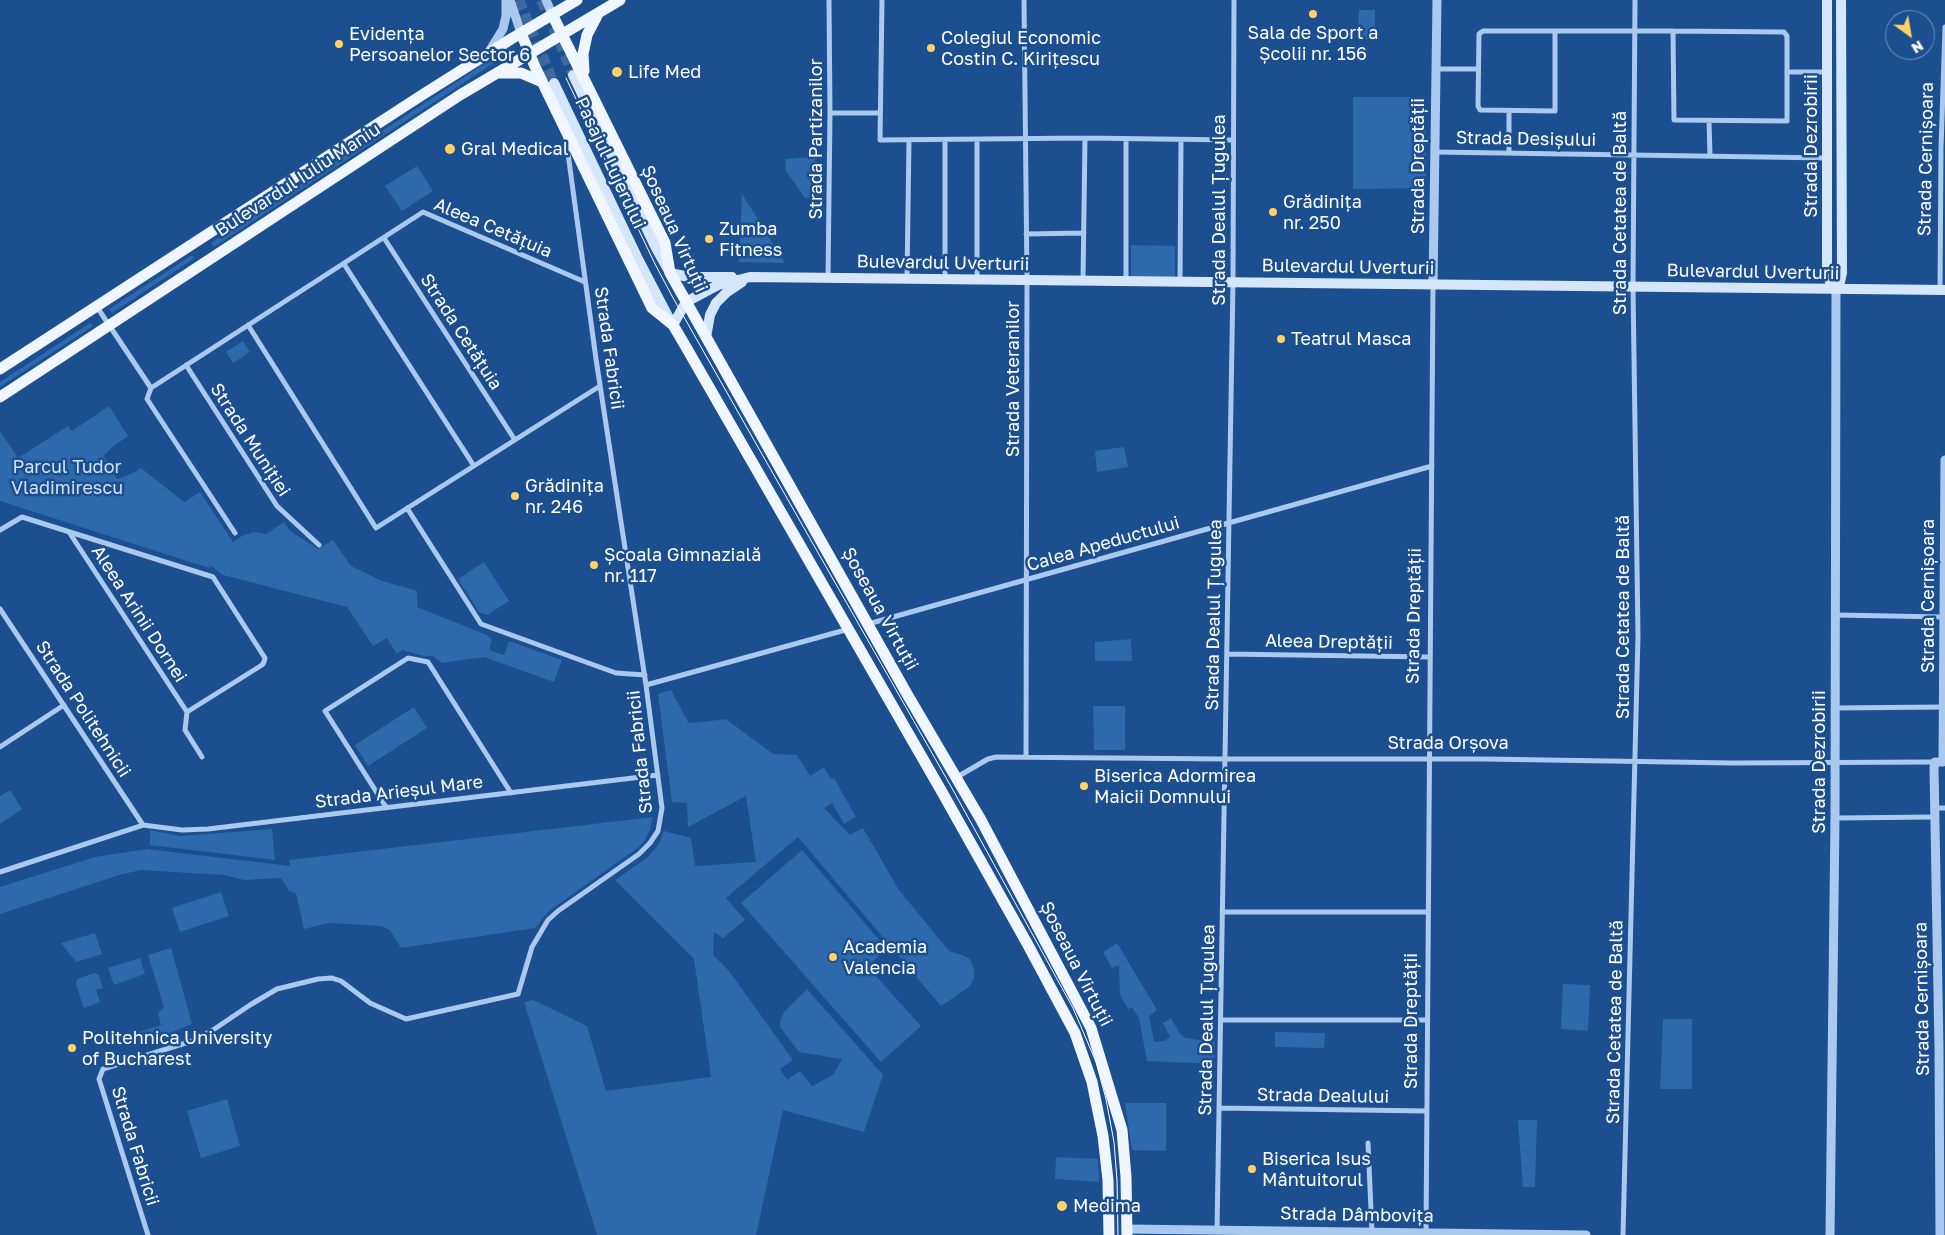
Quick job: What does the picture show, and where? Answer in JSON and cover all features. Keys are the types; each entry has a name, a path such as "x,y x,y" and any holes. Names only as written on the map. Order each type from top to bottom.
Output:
{"main road":[{"name":"Bulevardul Iuliu Maniu","path":"0,369 488,54 577,0"},
{"name":"Bulevardul Iuliu Maniu","path":"0,397 452,100 620,0"},
{"name":"Strada Dezrobirii","path":"1827,0 1827,272 1830,282 1836,289 1842,273 1841,0"},
{"path":"585,78 583,54 586,35 600,13"},
{"name":"Șoseaua Virtuții","path":"552,14 665,244 670,273 956,777 1092,1028 1122,1130 1126,1177 1127,1232"},
{"name":"Șoseaua Virtuții","path":"521,33 564,129 652,308 673,325 850,629 1028,945 1075,1033 1092,1082 1103,1136 1108,1180 1108,1235"},
{"path":"496,74 521,74 542,82"},
{"name":"Pasajul Lujerului","path":"573,75 656,248 670,273"},
{"name":"Pasajul Lujerului","path":"554,83 637,257 673,325"},
{"path":"670,273 689,277 750,278"},
{"path":"706,336 710,315 716,303 727,292 750,278"},
{"name":"Bulevardul Uverturii","path":"686,302 718,286 750,278 1942,290"},
{"path":"673,325 686,302"}],"street":[{"path":"508,0 521,33"},
{"path":"488,54 504,29 508,0"},
{"path":"546,0 552,14"},
{"name":"Strada Partizanilor","path":"828,278 829,0"},
{"path":"882,0 880,140 1085,138 1232,140"},
{"name":"Strada Veteranilor","path":"1024,0 1027,280 1026,757"},
{"name":"Strada Dealul Țugulea","path":"1217,1230 1233,282 1232,140 1234,0"},
{"name":"Strada Dreptății","path":"1426,1233 1437,0"},
{"name":"Strada Cetatea de Baltă","path":"1623,1235 1638,570 1633,287 1635,0"},
{"name":"Strada Cernișoara","path":"1942,290 1945,28"},
{"path":"1555,31 1555,111 1480,110 1478,69 1480,32 1555,31 1673,31 1784,32 1787,36 1787,121 1674,120 1673,31"},
{"path":"1436,69 1478,69"},
{"path":"1788,72 1827,72"},
{"path":"1509,111 1509,153"},
{"path":"830,113 880,113"},
{"path":"1709,121 1710,156"},
{"name":"Strada Fabricii","path":"148,1235 99,1079 103,1069 195,1040 250,1004 277,989 318,979 332,978 341,981 370,1003 406,1019 518,994 532,947 548,920 640,854 655,838 662,815 658,775 645,675 600,386 564,129"},
{"path":"1083,281 1085,138"},
{"path":"1126,139 1126,281"},
{"path":"907,279 909,140"},
{"path":"945,140 945,280"},
{"path":"977,140 977,280"},
{"path":"1180,282 1181,140"},
{"name":"Strada Desișului","path":"1435,152 1827,158"},
{"name":"Aleea Cetățuia","path":"151,388 423,212 585,282"},
{"path":"1026,234 1084,233"},
{"name":"Strada Cetățuia","path":"384,238 515,440"},
{"path":"344,264 474,466"},
{"name":"Strada Dezrobirii","path":"1830,1235 1836,708 1836,289"},
{"path":"97,307 151,388 147,399 234,533"},
{"path":"248,325 376,528 600,386"},
{"name":"Strada Muniției","path":"186,365 277,506 319,545"},
{"name":"Strada Cernișoara","path":"1940,1235 1942,1012 1935,813 1941,762 1943,707 1945,460"},
{"name":"Calea Apeductului","path":"868,624 1432,466"},
{"path":"407,508 481,624 616,673 645,675"},
{"name":"Aleea Arinii Dornei","path":"0,530 22,517 213,577 265,658 264,662 187,712"},
{"name":"Aleea Arinii Dornei","path":"68,532 187,712 185,730 202,757"},
{"name":"Strada Politehnicii","path":"0,609 143,825"},
{"path":"1836,615 1944,617"},
{"path":"646,685 850,629"},
{"name":"Aleea Dreptății","path":"1227,654 1430,657"},
{"path":"386,807 325,711 408,658 428,662 512,792"},
{"path":"0,747 64,705"},
{"path":"1836,708 1943,707"},
{"name":"Strada Orșova","path":"956,777 992,758 1026,757 1225,760 1429,758 1635,762 1941,762"},
{"name":"Strada Arieșul Mare","path":"143,825 182,830 208,829 658,775"},
{"path":"1835,818 1935,813 1945,808"},
{"path":"0,872 143,825"},
{"path":"1222,912 1428,912"},
{"path":"1220,1020 1427,1020"},
{"name":"Strada Dealului","path":"1219,1108 1426,1111"},
{"path":"1368,1143 1372,1232"},
{"name":"Strada Dâmbovița","path":"1127,1232 1217,1230 1235,1232 1586,1235"}],"green space":[{"path":"1359,10 1375,10 1375,40 1358,39"},
{"path":"510,47 512,51 214,247 211,243"},
{"path":"1353,97 1426,97 1426,188 1353,189"},
{"path":"815,157 818,197 805,198 786,171 785,159"},
{"path":"417,166 433,191 402,211 385,186"},
{"path":"742,194 785,263 739,262"},
{"path":"1131,245 1175,246 1175,278 1131,278"},
{"path":"192,255 195,258 112,313 109,309"},
{"path":"90,323 93,326 0,387 0,382"},
{"path":"243,341 250,352 233,363 226,352"},
{"name":"Parcul Tudor Vladimirescu","path":"109,406 128,436 111,448 104,456 117,479 141,468 184,502 200,492 233,542 242,536 254,532 266,534 284,522 290,531 318,549 333,540 351,566 382,581 417,591 417,607 487,635 492,640 489,650 504,655 509,641 562,660 554,682 484,657 442,663 433,656 424,656 402,650 397,654 387,638 373,646 347,607 223,575 211,566 209,568 0,501 0,431 18,458 68,426 72,431"},
{"path":"1124,447 1128,467 1097,472 1095,451"},
{"path":"484,562 509,601 487,615 479,612 458,579"},
{"path":"1131,639 1132,661 1095,661 1095,642"},
{"path":"671,690 688,722 726,719 773,754 797,755 810,776 824,767 831,779 834,778 856,817 844,824 832,803 824,808 850,835 863,828 899,890 949,951 970,959 974,969 974,978 969,987 941,1006 798,837 726,898 745,920 723,938 714,932 713,955 729,971 793,1060 780,1069 787,1080 800,1071 812,1086 833,1075 842,1059 799,1052 780,1027 780,1021 784,1012 807,989 883,1075 864,1132 783,1110 756,1235 597,1235 524,1002 533,1000 587,1026 606,1091 711,1077 694,959 615,880 648,857 659,844 664,831 691,838 695,866 756,862 746,796 688,827 687,803 672,802 658,694"},
{"path":"1093,706 1125,706 1125,750 1094,750"},
{"path":"414,707 427,728 368,766 355,745"},
{"path":"10,790 22,809 0,824 0,796"},
{"path":"653,817 650,830 639,847 549,911 535,928 401,948 390,930 381,926 329,923 304,929 296,893 289,891 281,878 244,880 225,875 141,870 119,875 0,914 0,887 95,857 147,849 290,866 289,860"},
{"path":"272,829 275,860 150,845 150,830 180,836"},
{"name":"Academia Valencia","path":"802,850 887,949 867,966 921,1026 881,1062 741,903"},
{"path":"221,892 229,916 180,932 172,908"},
{"path":"95,933 102,954 76,962 61,943"},
{"path":"1117,943 1157,1010 1149,1016 1154,1042 1164,1041 1170,1037 1163,1023 1171,1018 1180,1034 1185,1038 1215,1042 1214,1064 1147,1061 1139,1018 1132,1007 1128,1009 1120,995 1119,965 1112,968 1103,952"},
{"path":"171,948 192,1024 134,1047 129,1035 161,1025 158,1013 164,1007 148,955"},
{"path":"140,958 145,974 114,985 108,968"},
{"path":"94,973 99,975 103,988 96,990 100,1002 84,1008 76,985 77,979"},
{"path":"1563,984 1590,985 1588,1031 1561,1029"},
{"path":"1663,1019 1692,1019 1692,1089 1660,1089"},
{"path":"1275,1032 1325,1033 1324,1048 1275,1047"},
{"path":"227,1099 240,1146 201,1158 187,1111"},
{"path":"1125,1103 1166,1103 1166,1151 1132,1150"},
{"path":"1518,1120 1537,1120 1535,1187 1523,1187"},
{"path":"1056,1157 1098,1159 1099,1182 1055,1179"}],"tunnel":[{"path":"519,0 554,83"},
{"path":"541,0 573,75"}],"tram line":[{"path":"566,78 672,296 953,790 1073,1008 1096,1062 1106,1099 1114,1142 1118,1235"}],"place":[{"name":"Sala de Sport a Școlii nr. 156","path":"1313,14"},
{"name":"Evidența Persoanelor Sector 6","path":"339,44"},
{"name":"Colegiul Economic Costin C. Kirițescu","path":"931,48"},
{"name":"Life Med","path":"617,72"},
{"name":"Gral Medical","path":"450,149"},
{"name":"Grădinița nr. 250","path":"1273,212"},
{"name":"Zumba Fitness","path":"709,239"},
{"name":"Teatrul Masca","path":"1281,339"},
{"name":"Grădinița nr. 246","path":"515,496"},
{"name":"Școala Gimnazială nr. 117","path":"594,565"},
{"name":"Biserica Adormirea Maicii Domnului","path":"1084,786"},
{"name":"Academia Valencia","path":"833,957"},
{"name":"Politehnica University of Bucharest","path":"72,1048"},
{"name":"Biserica Isus Mântuitorul","path":"1252,1169"},
{"name":"Medima","path":"1062,1206"}]}
